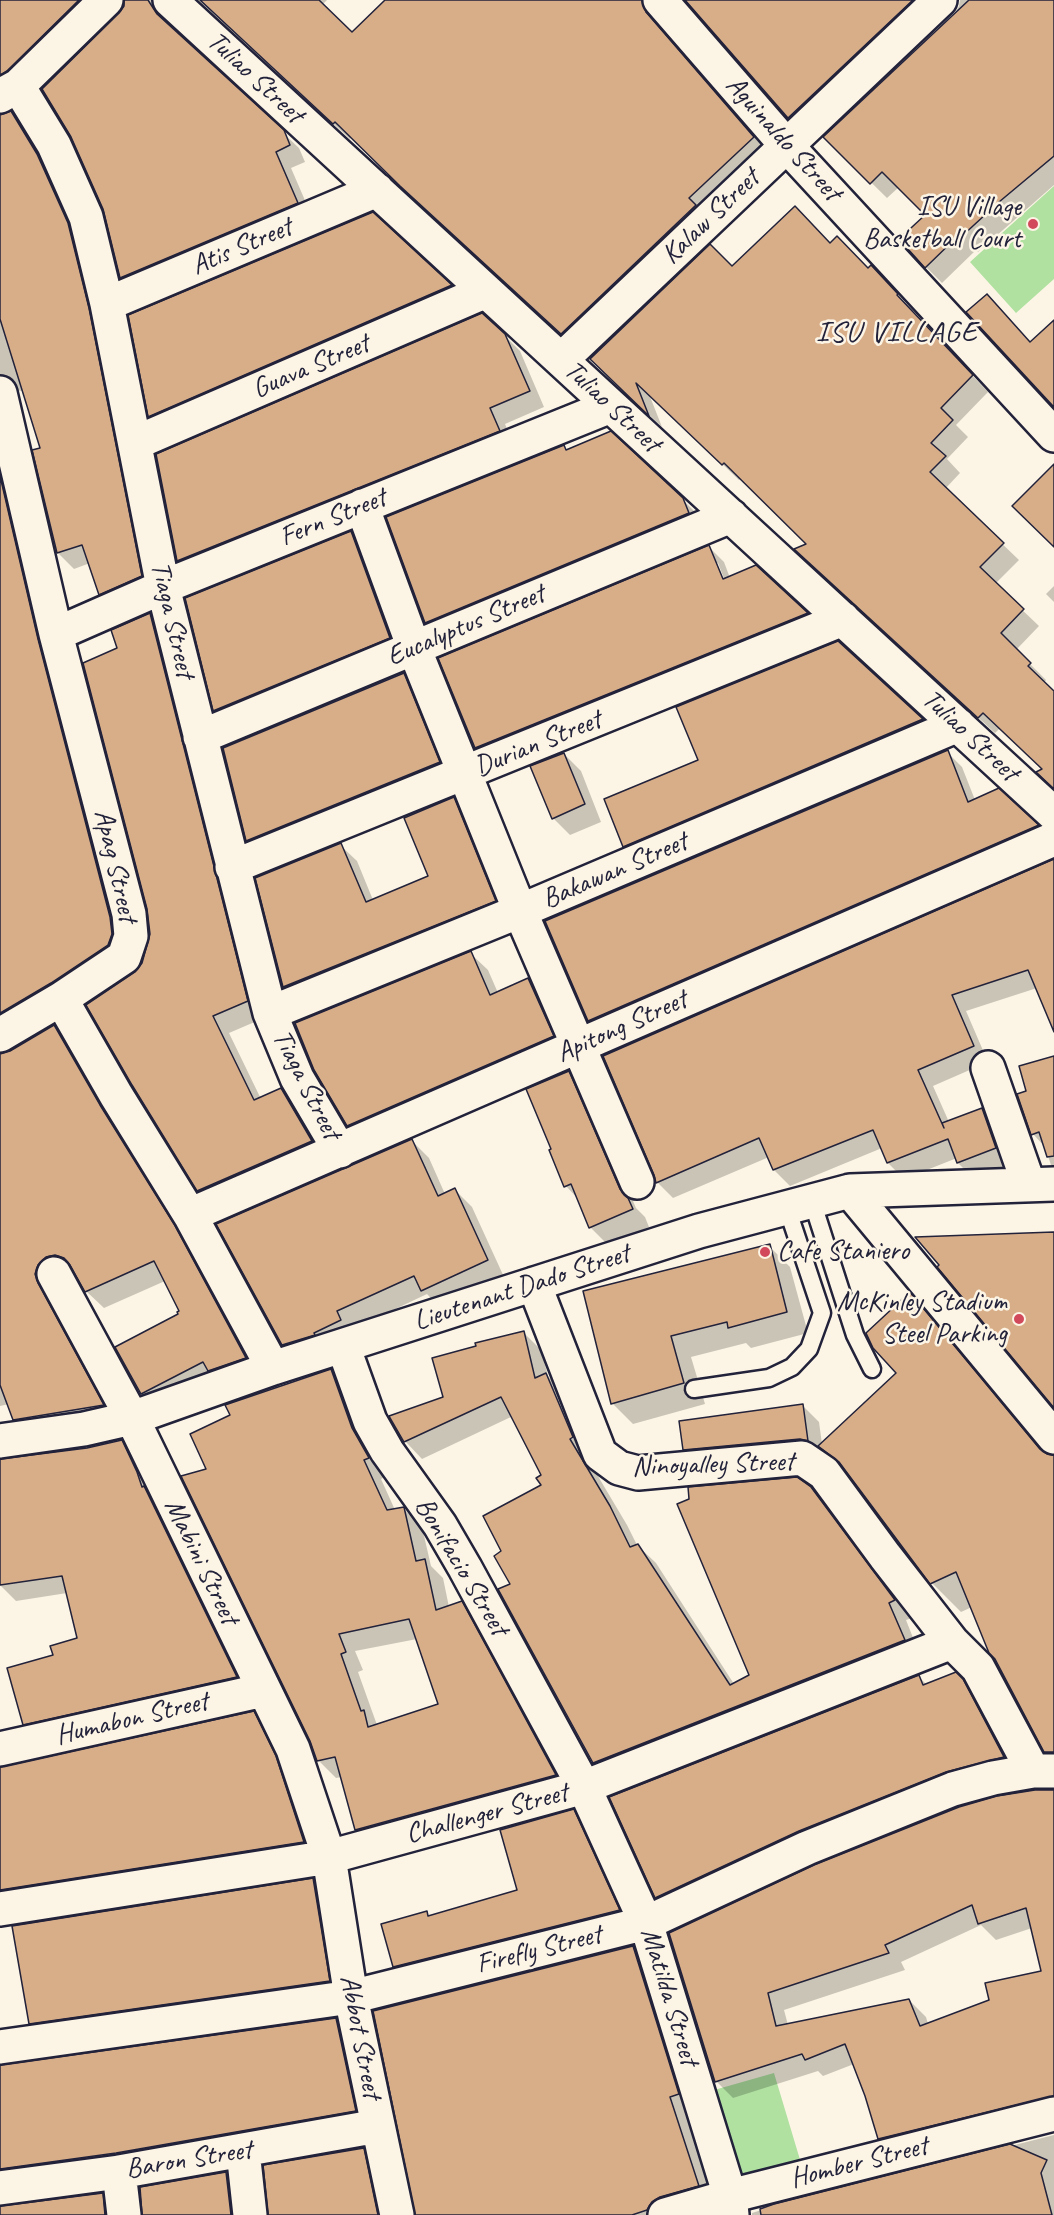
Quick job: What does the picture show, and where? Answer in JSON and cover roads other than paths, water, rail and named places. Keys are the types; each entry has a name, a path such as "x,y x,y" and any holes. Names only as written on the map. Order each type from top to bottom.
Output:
{"street":[{"path":"9,91 106,0"},
{"name":"Tuliao Street","path":"170,0 1054,814"},
{"name":"Aguinaldo Street","path":"660,0 786,145 1054,435"},
{"name":"Kalaw Street","path":"561,360 940,0"},
{"name":"Tiaga Street","path":"9,91 54,145 86,217 107,303 163,587 270,1013 297,1078 340,1151"},
{"name":"Atis Street","path":"107,303 377,190"},
{"name":"Guava Street","path":"135,443 486,291"},
{"name":"Apag Street","path":"0,393 6,443 129,914 131,936 124,957 61,999 0,1035"},
{"name":"Fern Street","path":"56,634 163,587 611,406"},
{"path":"362,506 414,648 520,911 637,1182"},
{"name":"Eucalyptus Street","path":"200,737 731,516"},
{"name":"Durian Street","path":"232,867 843,620"},
{"name":"Bakawan Street","path":"270,1013 520,911 958,725"},
{"name":"Apitong Street","path":"190,1215 1054,839"},
{"path":"61,999 116,1095 190,1215 273,1368"},
{"path":"988,1068 1041,1184"},
{"name":"Lieutenant Dado Street","path":"0,1441 84,1429 132,1418 273,1368 699,1231 850,1191 1041,1184"},
{"path":"850,1191 1054,1437"},
{"name":"Mabini Street","path":"54,1274 132,1418 293,1749 329,1857"},
{"name":"Ninoyalley Street","path":"534,1284 600,1454 619,1468 638,1473 802,1458 824,1473 952,1642 978,1668 1044,1771"},
{"name":"Bonifacio Street","path":"343,1346 370,1420 387,1451 440,1525 584,1787"},
{"name":"Challenger Street","path":"0,1909 329,1857 584,1787 952,1642"},
{"name":"Humabon Street","path":"0,1749 264,1690"},
{"name":"Firefly Street","path":"0,2047 351,1997 646,1923 807,1848 953,1789 993,1778 1044,1771"},
{"name":"Matilda Street","path":"584,1787 646,1923 731,2206"},
{"name":"Abbot Street","path":"329,1857 351,1997 397,2215"},
{"name":"Homber Street","path":"665,2215 731,2206 1054,2114"},
{"name":"Baron Street","path":"0,2188 119,2172 378,2126"},
{"path":"243,2151 250,2215"},
{"path":"119,2172 124,2215"}],"lane":[{"path":"799,1205 872,1369"},
{"path":"694,1389 769,1378 792,1367 809,1349 822,1313 799,1205"}],"place":[{"name":"ISU Village Basketball Court","path":"1033,224"},
{"name":"Cafe Staniero","path":"765,1252"},
{"name":"McKinley Stadium Steel Parking","path":"1019,1319"}],"district":[{"name":"ISU VILLAGE","path":"897,333"}]}
